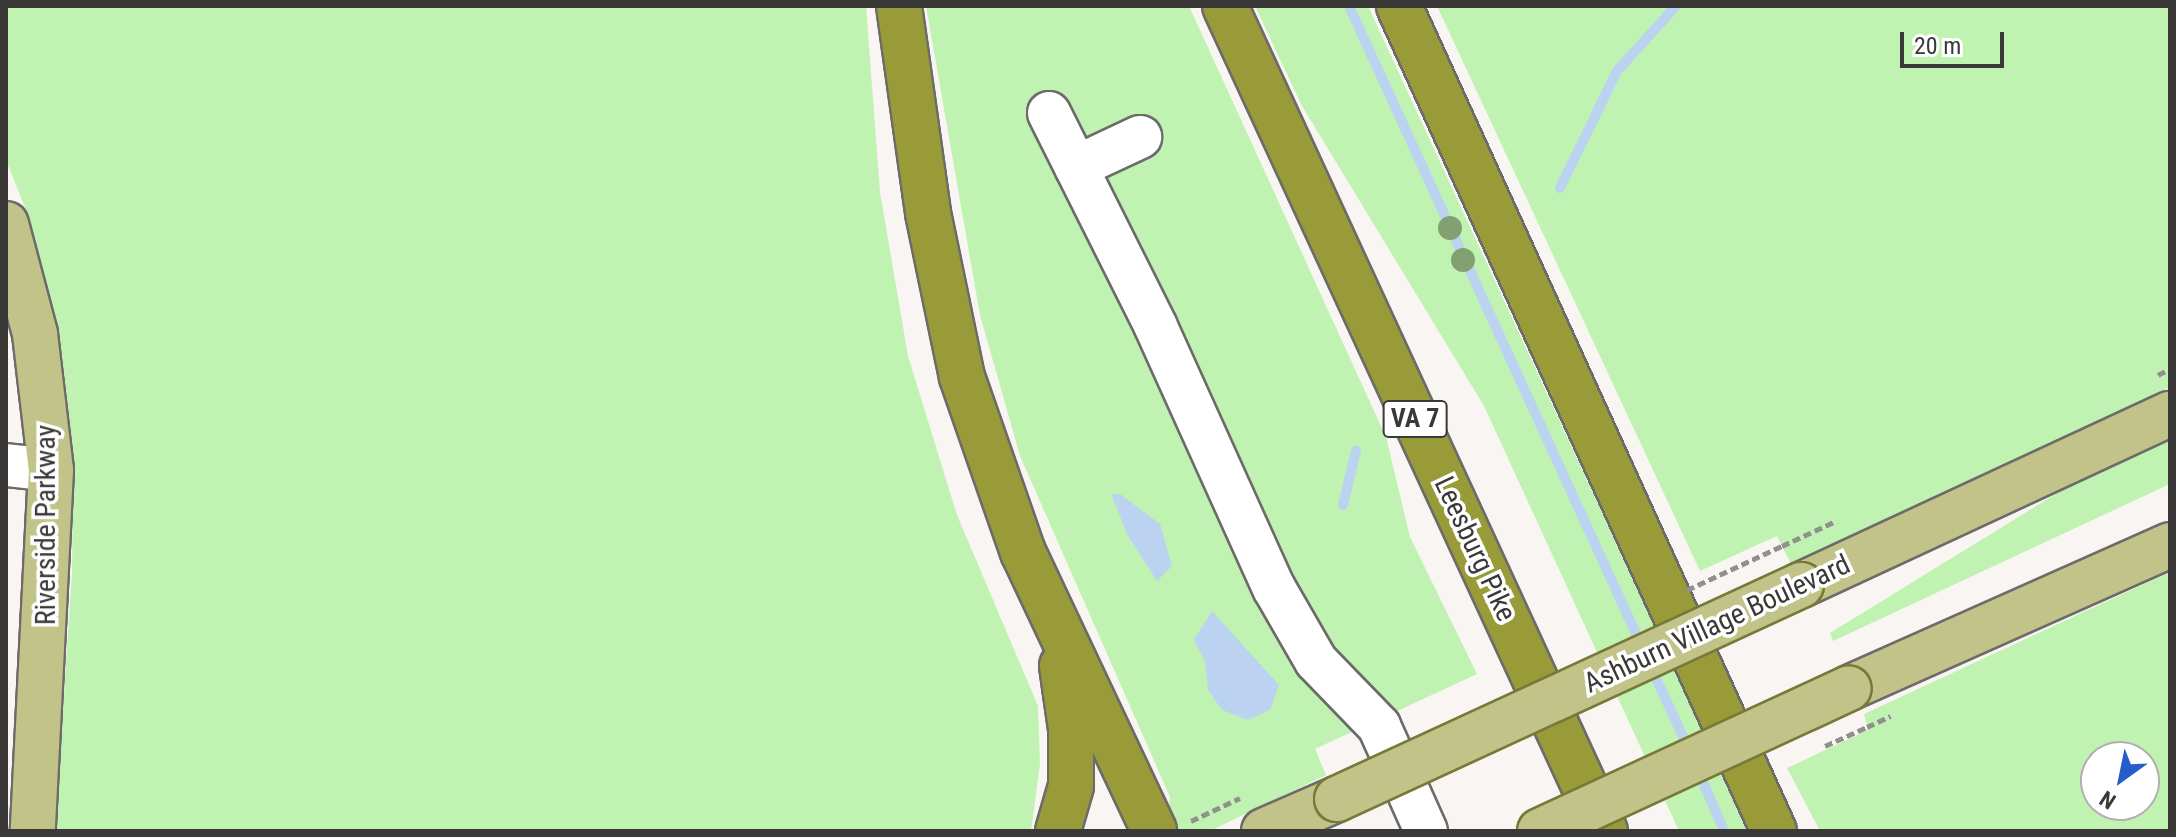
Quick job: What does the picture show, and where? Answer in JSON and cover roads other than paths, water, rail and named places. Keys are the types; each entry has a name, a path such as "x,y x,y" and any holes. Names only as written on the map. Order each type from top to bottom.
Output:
{"highway":[{"path":"899,6 928,213 962,377 1023,552 1154,831"},
{"name":"Leesburg Pike","path":"1225,6 1605,831"},
{"path":"1399,6 1774,831"},
{"path":"1055,620 1071,729 1071,786 1058,831"}],"main road":[{"name":"Riverside Parkway","path":"6,224 35,334 51,470 33,831"},
{"name":"Ashburn Village Boulevard","path":"1264,831 2170,414"},
{"path":"1540,831 1849,688 2170,545"}],"street":[{"path":"1049,113 1156,327 1274,588 1316,661 1379,726 1426,831"},
{"path":"1076,167 1140,137"},
{"path":"6,465 51,470"}],"water":[{"path":"1111,494 1120,494 1160,524 1172,566 1157,581 1128,536"},
{"path":"1212,611 1279,685 1270,710 1248,720 1222,710 1208,690 1205,661 1194,640"}],"waterway":[{"path":"1349,6 1642,647"},
{"path":"1560,188 1617,71 1676,6"},
{"path":"1343,505 1356,451"},
{"path":"1650,665 1690,752"},
{"path":"1698,770 1724,831"}]}
